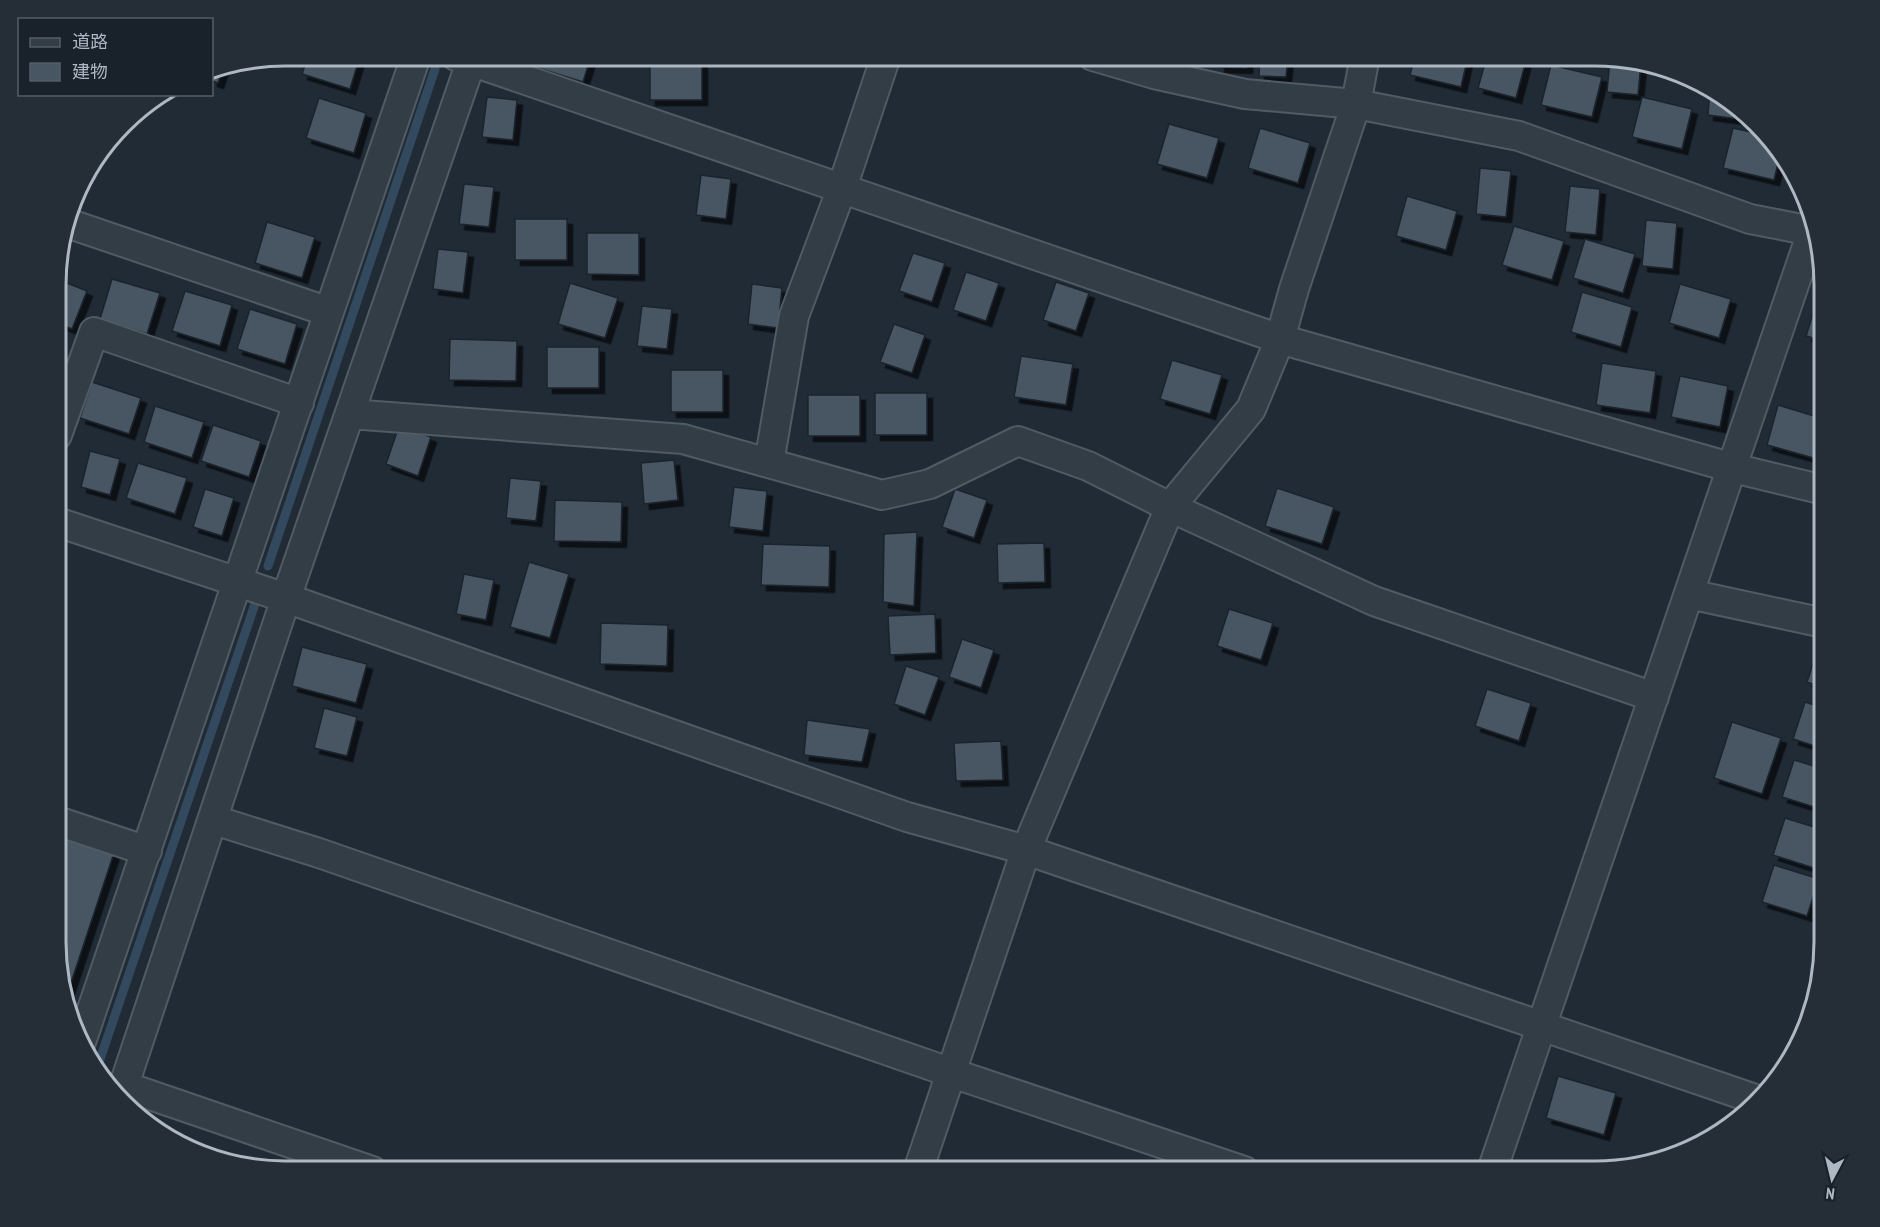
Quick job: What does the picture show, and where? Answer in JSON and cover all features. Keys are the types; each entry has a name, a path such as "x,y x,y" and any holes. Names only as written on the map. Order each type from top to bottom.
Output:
{"street":[{"path":"85,1030 413,66"},
{"path":"123,1089 464,66"},
{"path":"493,66 1280,339 1733,468 1814,488"},
{"path":"769,463 794,316 842,188 883,66"},
{"path":"1127,66 1245,94 1356,104 1519,136 1750,219 1808,231"},
{"path":"921,1161 1026,850 1170,507 1251,409 1280,339 1356,104 1363,66"},
{"path":"74,225 329,312"},
{"path":"1496,1161 1809,240"},
{"path":"66,410 94,332 299,403"},
{"path":"350,414 683,438 882,495 930,484 1018,441 1088,466 1170,507 1374,601 1654,697"},
{"path":"66,525 286,598 907,817 1026,850 1750,1097"},
{"path":"1689,594 1814,621"},
{"path":"214,820 319,853 952,1073 1214,1161"},
{"path":"66,824 147,851"},
{"path":"124,1090 339,1161"}],"building":[{"path":"305,66 357,66 350,89 302,74"},
{"path":"535,66 588,66 583,82"},
{"path":"650,66 702,66 702,100 650,100"},
{"path":"1219,66 1247,66 1247,68"},
{"path":"1260,66 1287,66 1286,77 1259,76"},
{"path":"1412,66 1466,66 1461,87 1410,75"},
{"path":"1484,66 1525,66 1516,98 1478,88"},
{"path":"1551,66 1602,77 1592,117 1541,105"},
{"path":"1609,66 1640,70 1638,95 1607,92"},
{"path":"220,76 218,83 213,81 213,79"},
{"path":"487,97 517,100 513,140 482,137"},
{"path":"1642,97 1692,109 1682,149 1632,137"},
{"path":"319,98 366,113 354,153 306,138"},
{"path":"1709,98 1738,119 1708,115"},
{"path":"1169,124 1219,138 1207,178 1157,164"},
{"path":"1260,128 1310,143 1298,183 1248,168"},
{"path":"1733,128 1752,132 1778,164 1774,180 1723,168"},
{"path":"1480,168 1511,171 1506,217 1476,214"},
{"path":"701,175 731,179 726,219 696,215"},
{"path":"464,184 494,187 489,227 459,224"},
{"path":"1570,186 1600,189 1596,235 1565,232"},
{"path":"1407,196 1457,211 1446,250 1396,236"},
{"path":"515,219 567,219 567,260 515,260"},
{"path":"1646,220 1677,223 1673,269 1642,266"},
{"path":"267,222 315,237 302,278 255,263"},
{"path":"1514,226 1564,241 1552,280 1502,265"},
{"path":"587,233 639,233 639,275 587,274"},
{"path":"1585,239 1635,254 1623,293 1573,278"},
{"path":"438,249 468,252 463,293 433,289"},
{"path":"913,253 945,263 932,302 899,291"},
{"path":"966,272 999,283 986,321 953,310"},
{"path":"112,279 160,293 147,334 100,319"},
{"path":"1056,282 1089,293 1076,331 1043,320"},
{"path":"66,283 87,291 72,329 66,327"},
{"path":"570,283 618,298 605,338 558,324"},
{"path":"752,284 782,288 778,328 748,324"},
{"path":"1680,284 1731,299 1719,338 1669,323"},
{"path":"185,291 232,305 220,346 172,331"},
{"path":"1582,292 1632,307 1621,347 1571,332"},
{"path":"642,306 672,309 667,349 637,346"},
{"path":"250,309 297,324 285,364 237,349"},
{"path":"1814,310 1814,338 1806,336"},
{"path":"894,324 925,335 912,373 880,362"},
{"path":"450,339 517,341 516,381 449,380"},
{"path":"547,347 599,347 599,388 547,388"},
{"path":"1021,356 1073,364 1066,405 1014,397"},
{"path":"1172,360 1222,375 1210,414 1160,399"},
{"path":"1602,363 1656,371 1650,413 1596,405"},
{"path":"66,366 70,367 66,378"},
{"path":"671,370 723,370 723,412 671,412"},
{"path":"1680,376 1728,386 1720,427 1671,417"},
{"path":"92,382 141,398 129,434 80,418"},
{"path":"875,393 927,393 927,435 875,435"},
{"path":"808,395 860,395 860,436 808,436"},
{"path":"1778,405 1814,416 1814,458 1767,445"},
{"path":"155,406 204,422 192,458 144,442"},
{"path":"213,425 261,441 249,477 201,461"},
{"path":"399,426 431,437 418,476 386,464"},
{"path":"90,451 120,459 110,495 81,487"},
{"path":"674,460 678,500 644,504 641,463"},
{"path":"138,463 187,478 175,514 126,498"},
{"path":"510,478 541,481 536,521 506,518"},
{"path":"734,487 767,491 763,531 729,527"},
{"path":"1277,488 1334,507 1322,544 1265,526"},
{"path":"205,489 234,498 222,536 193,527"},
{"path":"955,489 987,500 974,538 942,527"},
{"path":"555,500 622,502 621,542 554,541"},
{"path":"917,532 914,606 883,602 884,534"},
{"path":"1044,543 1045,582 998,583 997,544"},
{"path":"763,544 830,546 829,587 761,585"},
{"path":"529,562 569,574 550,638 510,627"},
{"path":"464,574 494,580 486,620 456,614"},
{"path":"1229,609 1273,623 1261,660 1217,646"},
{"path":"935,614 936,653 890,655 888,616"},
{"path":"601,623 668,625 667,666 600,664"},
{"path":"962,639 994,650 981,688 949,677"},
{"path":"302,647 367,664 356,703 292,686"},
{"path":"1814,660 1814,684 1807,682"},
{"path":"906,666 939,677 925,715 894,704"},
{"path":"1487,689 1531,703 1519,741 1475,726"},
{"path":"1805,702 1814,705 1814,746 1793,739"},
{"path":"324,708 357,717 347,756 314,748"},
{"path":"807,720 870,729 862,762 804,755"},
{"path":"1732,722 1781,738 1762,794 1714,778"},
{"path":"1001,741 1003,780 956,781 954,743"},
{"path":"1794,760 1814,766 1814,807 1782,797"},
{"path":"1785,818 1814,827 1814,868 1773,855"},
{"path":"66,837 114,853 70,986 66,956"},
{"path":"1774,865 1814,877 1814,894 1807,916 1762,902"},
{"path":"1558,1076 1616,1093 1604,1135 1546,1118"}],"waterway":[{"path":"268,566 435,69"},
{"path":"100,1059 257,598"}]}
